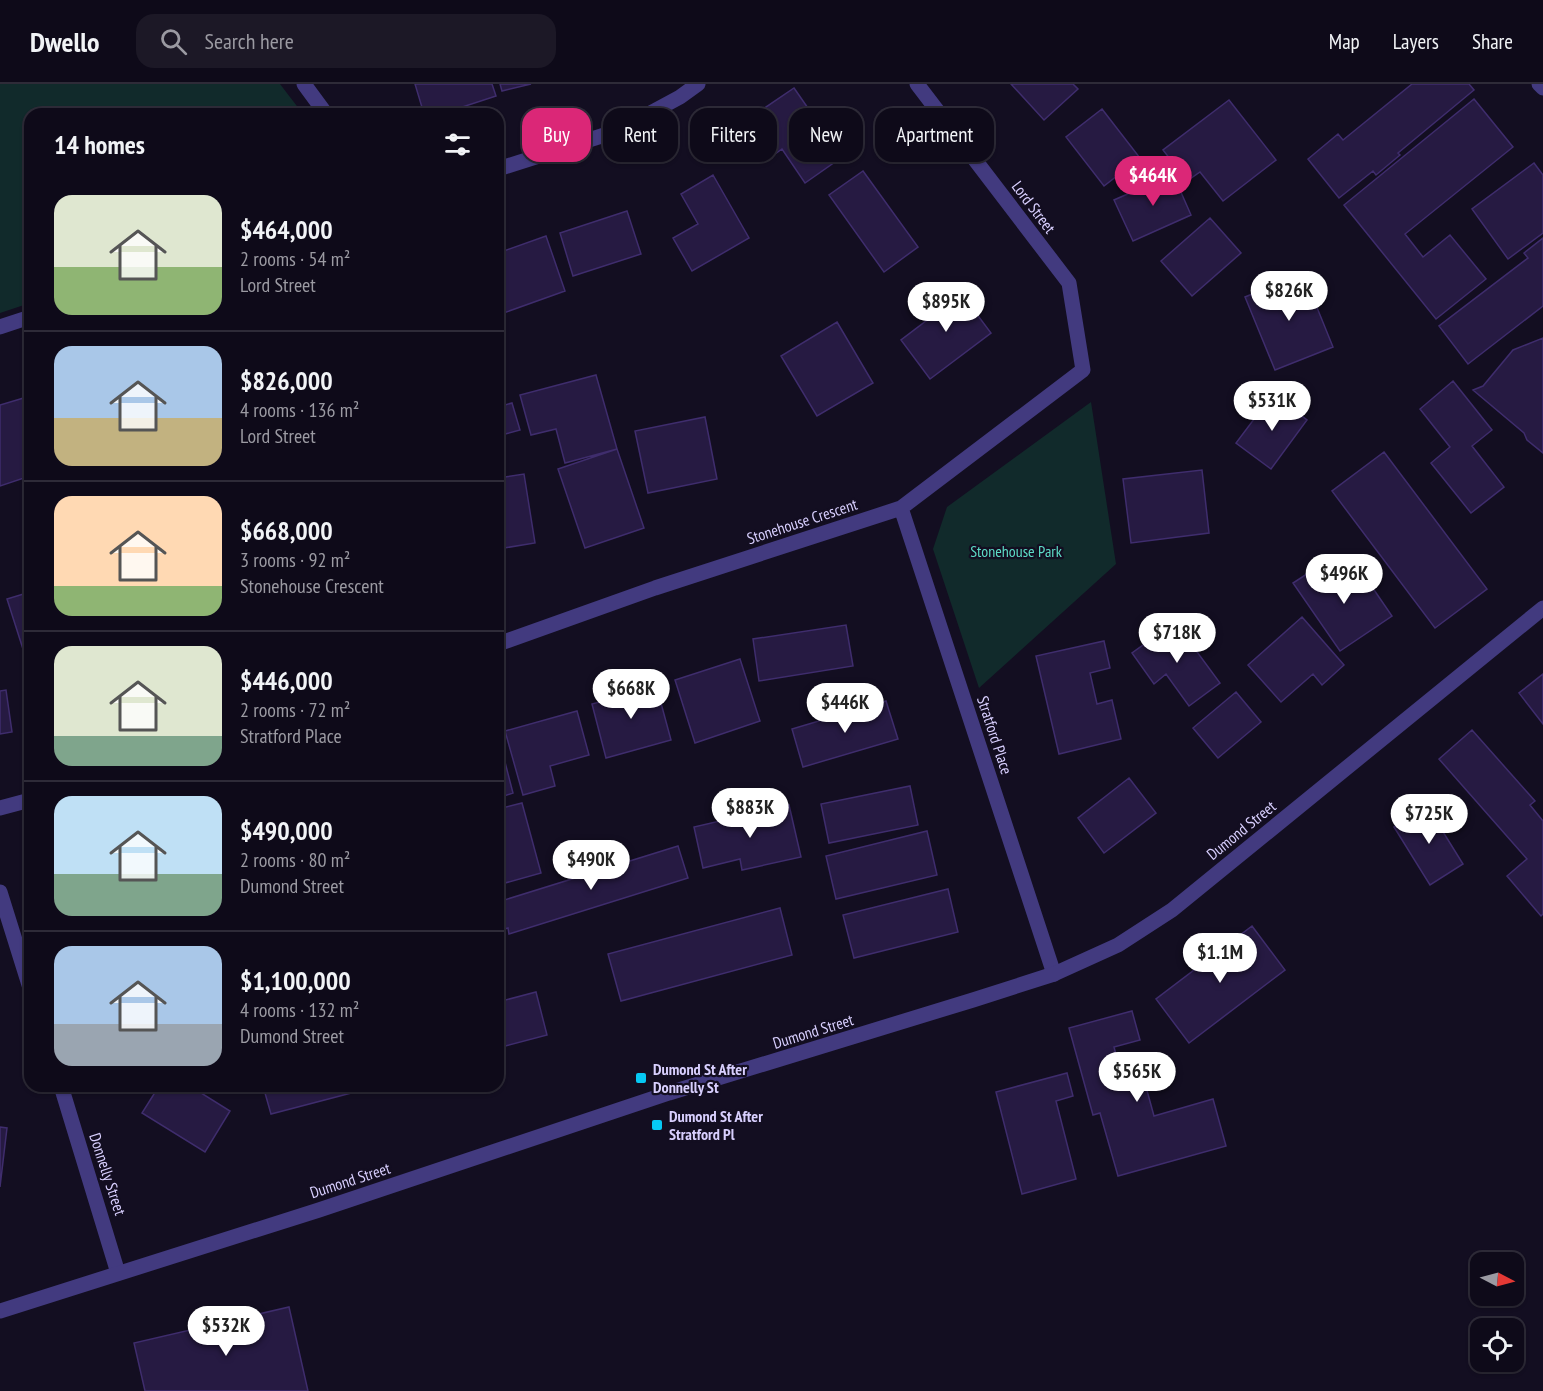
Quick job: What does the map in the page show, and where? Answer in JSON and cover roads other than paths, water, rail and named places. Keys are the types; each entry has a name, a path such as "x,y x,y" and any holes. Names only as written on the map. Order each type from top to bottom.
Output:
{"street":[{"path":"304,84 322,108"},
{"path":"504,167 617,131 680,97 698,84"},
{"name":"Lord Street","path":"917,84 1070,283 1083,370"},
{"path":"1539,84 1543,88"},
{"path":"0,327 24,319"},
{"name":"Stonehouse Crescent","path":"504,642 655,588 901,508 1083,370"},
{"name":"Stratford Place","path":"901,508 1054,974"},
{"name":"Dumond Street","path":"0,1311 319,1210 669,1094 1054,974 1118,945 1172,910 1543,608"},
{"path":"0,808 24,802"},
{"path":"0,892 24,969"},
{"name":"Donnelly Street","path":"63,1092 118,1273"}],"place":[{"name":"Dumond St After Donnelly St","path":"641,1078"},
{"name":"Dumond St After Stratford Pl","path":"657,1125"}],"park label":[{"name":"Stonehouse Park","path":"1016,551"}]}
